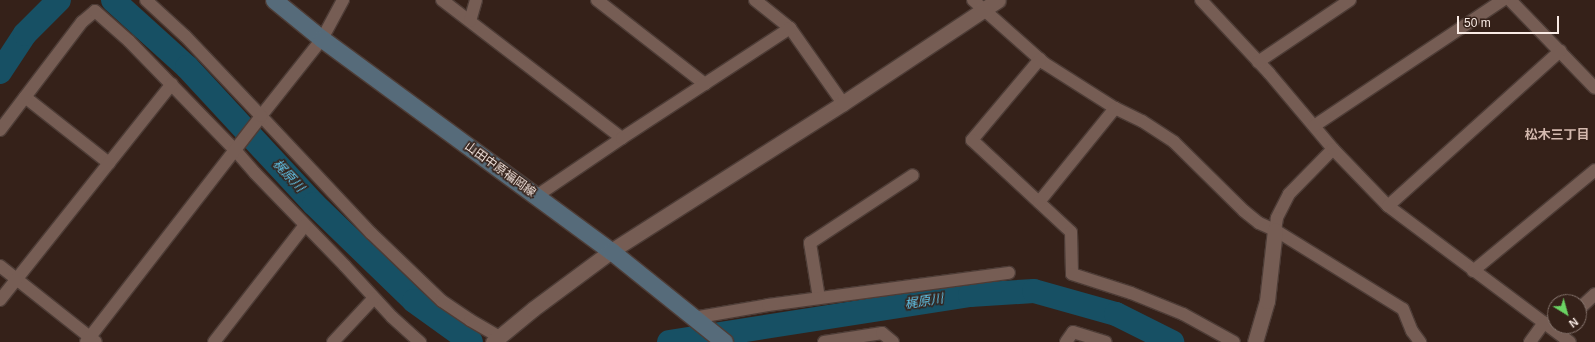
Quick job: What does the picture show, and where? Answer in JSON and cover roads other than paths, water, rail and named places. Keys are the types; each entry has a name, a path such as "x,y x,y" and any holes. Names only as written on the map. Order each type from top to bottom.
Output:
{"main road":[{"name":"山田中原福岡線","path":"274,0 322,39 611,251 724,342"}],"street":[{"path":"146,0 185,36 371,233 442,301 496,340 533,309 611,251 843,104 978,5 998,0"},
{"path":"0,266 91,340 261,116 322,39 343,0"},
{"path":"442,0 622,138"},
{"path":"470,21 476,0"},
{"path":"597,0 705,84"},
{"path":"755,0 790,28 843,104"},
{"path":"1201,0 1258,62 1333,149 1388,206 1473,271 1547,324"},
{"path":"1258,62 1350,0"},
{"path":"1314,126 1504,0"},
{"path":"1510,0 1595,88"},
{"path":"978,5 1040,59 1067,78 1115,108 1142,121 1174,142 1244,211 1259,223 1274,230 1403,309 1412,331 1420,342"},
{"path":"0,130 82,22 95,11 129,41 172,84 374,298 408,333 420,342"},
{"path":"536,197 622,138 790,28"},
{"path":"1388,206 1560,51"},
{"path":"1040,59 972,140 1071,232 1072,274 1131,292 1183,314 1234,342"},
{"path":"0,300 172,84"},
{"path":"25,97 109,163"},
{"path":"1039,202 1115,108"},
{"path":"1255,342 1267,302 1274,230 1277,218 1289,194 1333,149"},
{"path":"1473,271 1595,170"},
{"path":"819,298 810,243 913,176"},
{"path":"214,342 305,225"},
{"path":"696,320 819,298 1009,273"},
{"path":"1587,302 1595,294"},
{"path":"332,342 374,298"},
{"path":"1530,342 1544,323"},
{"path":"1066,342 1073,332 1105,342"},
{"path":"824,342 882,333 893,342"},
{"path":"1563,334 1570,342"}],"waterway":[{"name":"梶原川","path":"0,72 25,34 59,0"},
{"name":"梶原川","path":"113,0 187,67 314,204 414,301 471,342"},
{"name":"梶原川","path":"669,342 970,295 1034,291 1116,314 1172,342"}],"district":[{"name":"松木三丁目","path":"1557,135"}]}
